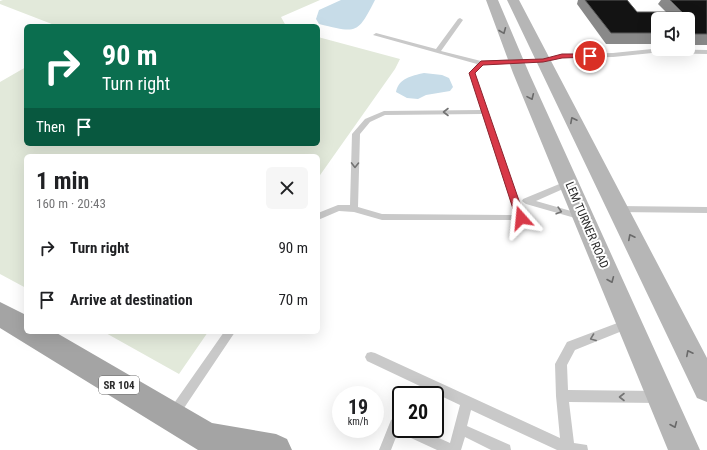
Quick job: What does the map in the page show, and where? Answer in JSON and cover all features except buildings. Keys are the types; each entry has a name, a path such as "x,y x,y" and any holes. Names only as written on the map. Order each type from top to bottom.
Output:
{"main road":[{"name":"LEM TURNER ROAD","path":"492,0 516,61 684,450"},
{"path":"513,0 707,388"},
{"path":"516,61 543,61"},
{"path":"0,314 24,328"},
{"name":"SR 104","path":"34,334 172,416 213,444 276,450"}],"lane":[{"path":"437,52 460,20"},
{"path":"376,35 481,63 516,61"},
{"path":"543,61 562,56 613,55 652,51 707,52"},
{"path":"320,216 338,208 354,209 382,217 521,218 472,73 481,63"},
{"path":"354,209 356,134 362,124 372,117 384,113 485,112"},
{"path":"526,200 569,183"},
{"path":"515,200 526,200 584,218"},
{"path":"617,209 707,210"},
{"path":"568,449 562,396 561,364 571,346 630,324"},
{"path":"172,416 229,334"},
{"path":"371,357 568,449 582,450"},
{"path":"562,396 661,397"},
{"path":"455,450 467,402"},
{"path":"460,429 505,450"},
{"path":"385,450 392,432"},
{"path":"425,438 452,450"}],"green space":[{"path":"320,0 281,17 285,24 52,24 0,4 0,1"},
{"path":"320,38 400,59 395,69 320,175 320,154 24,154 24,287 0,274 0,82 24,68 24,146 320,146"},
{"path":"108,334 207,334 179,374"}],"water":[{"path":"341,0 375,0 364,20 359,25 349,30 319,24 316,19 319,10"},
{"path":"424,73 442,75 449,78 453,87 450,91 426,95 418,99 407,98 396,92 400,84 406,78"}],"route":[{"path":"521,218 472,73 481,63 499,61 543,61 562,56 590,56"}]}
